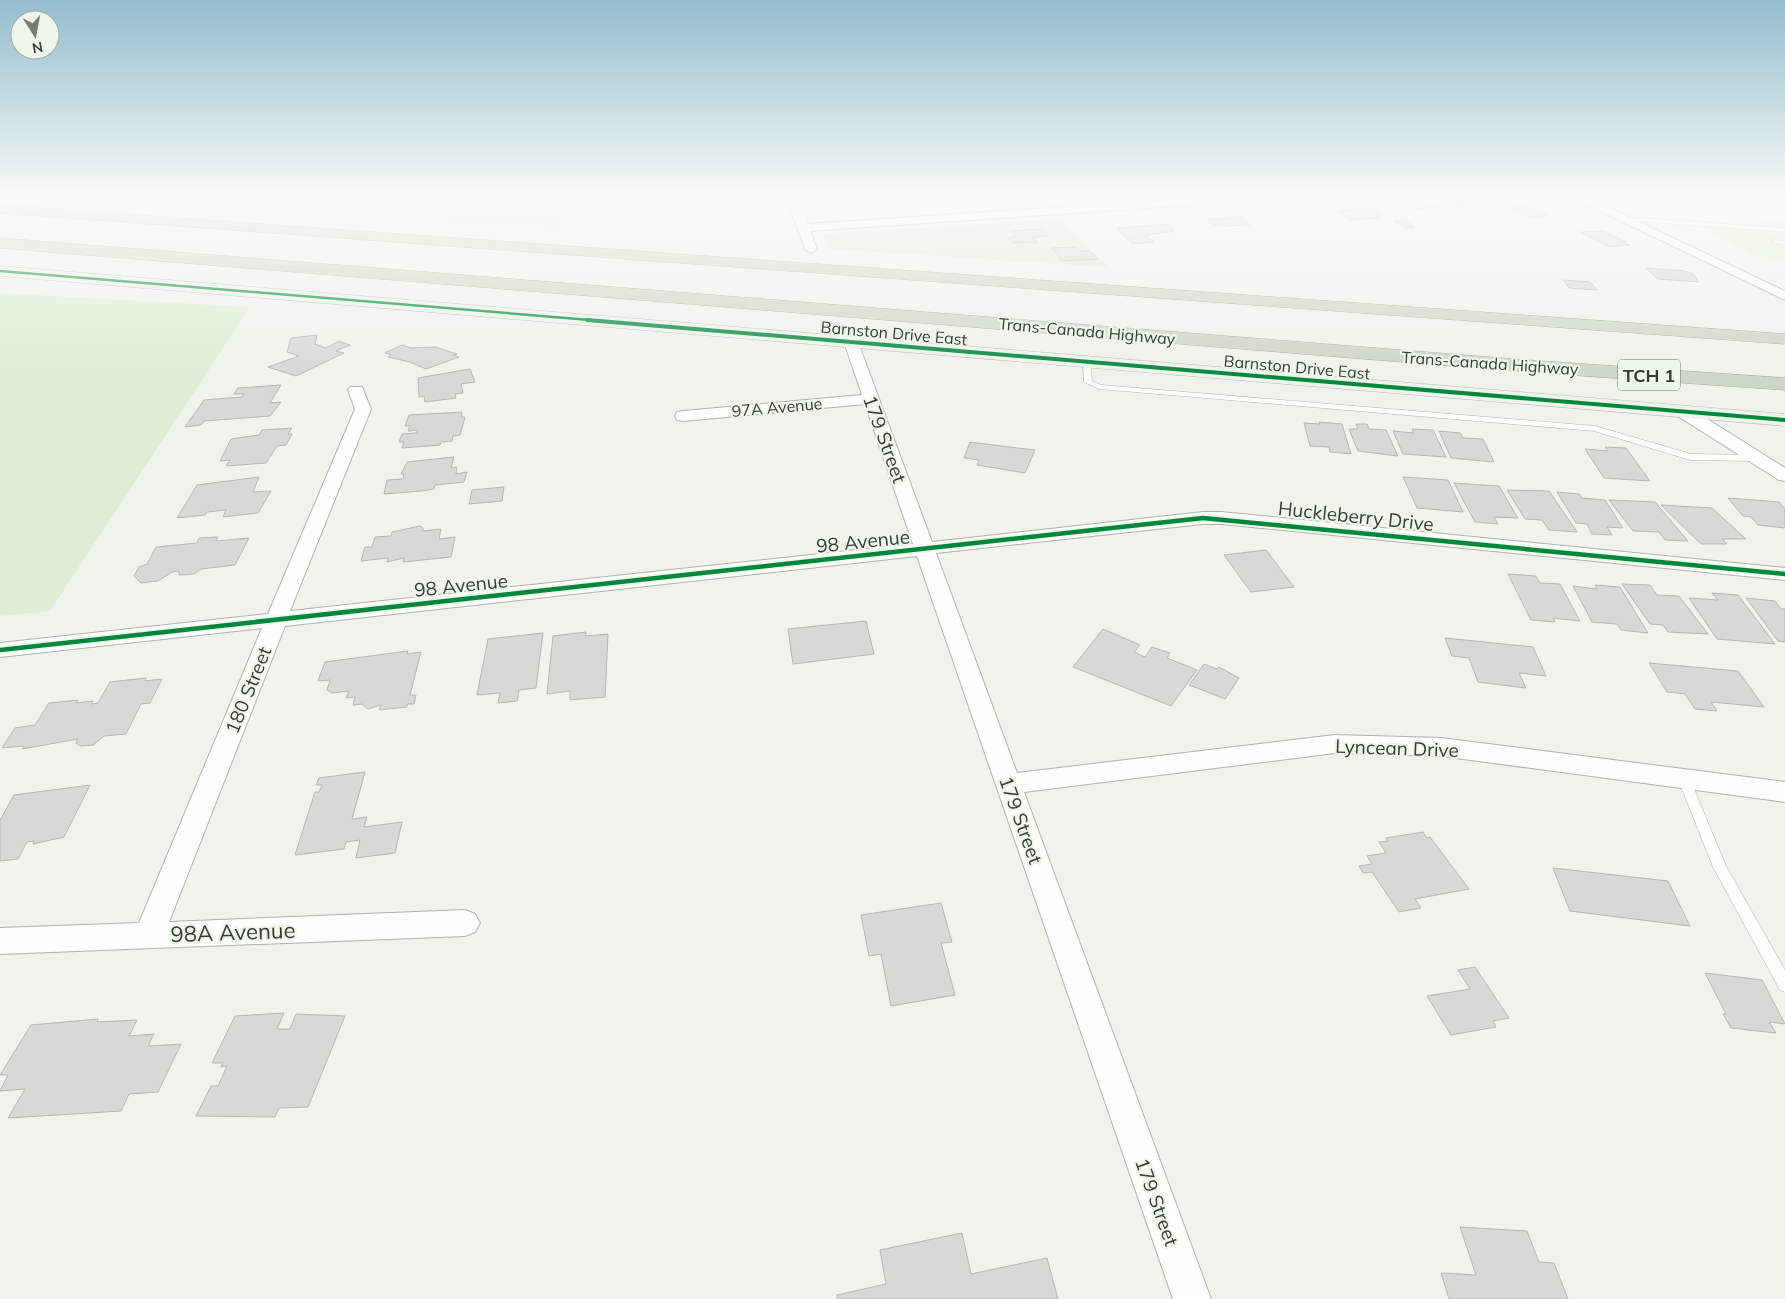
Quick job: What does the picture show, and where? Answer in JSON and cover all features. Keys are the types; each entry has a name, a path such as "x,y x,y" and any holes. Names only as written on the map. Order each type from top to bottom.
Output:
{"highway":[{"name":"Trans-Canada Highway","path":"157,256 1513,365 1785,384"},
{"name":"TCH 1","path":"649,256 1785,339"},
{"path":"681,258 1211,285 1610,310"},
{"path":"1756,320 1785,322"},
{"path":"1513,365 1785,398"}],"street":[{"path":"1701,256 1785,296"},
{"name":"Barnston Drive East","path":"0,272 1785,420"},
{"name":"179 Street","path":"851,342 1192,1299"},
{"name":"180 Street","path":"149,935 276,620 364,409 356,390"},
{"name":"97A Avenue","path":"683,416 870,399"},
{"path":"1682,412 1785,476"},
{"name":"Huckleberry Drive","path":"925,549 1178,519 1221,518 1785,574"},
{"name":"98 Avenue","path":"0,650 925,549"},
{"name":"Lyncean Drive","path":"1008,784 1335,744 1441,747 1785,792"},
{"name":"98A Avenue","path":"0,941 465,923"}],"lane":[{"path":"1086,361 1088,382 1099,387 1595,429 1690,457 1757,458"},
{"path":"1684,778 1720,867 1785,985"}],"shaded area":[{"path":"934,256 1097,256 1108,267"}],"green space":[{"path":"1759,256 1785,256 1785,262"},
{"path":"0,293 250,307 50,611 0,616"}],"building":[{"path":"1058,256 1095,256 1098,259 1062,261"},
{"path":"1646,268 1685,271 1693,274 1699,282 1658,279"},
{"path":"1563,280 1590,282 1597,290 1569,288"},
{"path":"317,335 315,344 326,348 339,341 350,345 336,351 344,353 296,376 268,367 299,356 287,352 291,338"},
{"path":"402,345 411,348 435,347 457,354 453,355 459,357 426,369 410,362 388,357 391,355 385,353"},
{"path":"470,369 475,382 461,384 463,393 455,394 456,398 425,402 424,396 419,397 418,378"},
{"path":"281,385 270,403 281,402 270,416 204,421 201,425 185,427 204,400 242,397 244,394 234,394 238,388"},
{"path":"462,412 461,417 465,417 460,435 453,436 452,441 441,442 440,445 402,448 404,442 399,442 402,434 417,433 417,430 408,431 410,426 405,426 409,415"},
{"path":"1319,422 1342,424 1351,454 1330,452 1329,447 1310,446 1304,423 1320,424"},
{"path":"1356,424 1367,424 1369,429 1386,430 1398,456 1358,451 1349,429 1358,429"},
{"path":"292,428 288,434 292,434 286,445 277,446 266,463 226,466 230,460 220,461 231,439 259,435 262,430"},
{"path":"1412,429 1433,430 1446,457 1403,454 1393,431 1414,433"},
{"path":"1439,431 1460,433 1463,438 1483,439 1494,462 1451,458"},
{"path":"970,442 1035,450 1025,473 977,465 979,460 964,458"},
{"path":"1605,447 1626,448 1650,481 1604,478 1585,449 1608,451"},
{"path":"454,457 451,468 457,467 456,474 467,472 464,482 435,485 434,489 422,491 384,494 387,480 403,479 404,474 401,474 407,462"},
{"path":"259,477 253,492 271,491 258,513 223,517 226,510 207,512 205,515 177,518 197,485"},
{"path":"1403,477 1448,480 1463,512 1417,508"},
{"path":"1454,483 1499,486 1518,518 1494,517 1498,524 1475,522"},
{"path":"504,487 502,501 469,504 472,490"},
{"path":"1507,490 1549,491 1577,532 1549,530 1542,520 1525,519"},
{"path":"1557,492 1579,494 1582,498 1605,500 1623,528 1607,527 1612,535 1592,534 1587,524 1576,523"},
{"path":"1728,498 1779,502 1785,509 1785,528 1758,525 1751,517 1743,516"},
{"path":"1609,500 1655,502 1688,541 1665,540 1659,532 1633,531"},
{"path":"1661,505 1712,508 1746,539 1722,539 1727,544 1701,544"},
{"path":"420,526 423,528 423,531 441,529 439,539 455,537 451,557 403,562 404,558 387,562 388,558 361,561 365,547 372,547 375,537 391,536 392,532"},
{"path":"218,537 216,541 249,538 235,565 201,569 194,574 179,575 179,571 172,572 158,581 141,583 134,576 139,567 147,564 156,547 197,543 199,538"},
{"path":"1266,550 1294,587 1251,592 1224,555"},
{"path":"1508,574 1536,576 1540,583 1560,584 1580,621 1553,618 1555,622 1531,620"},
{"path":"1622,584 1650,585 1657,595 1679,596 1708,634 1668,632 1663,625 1650,624"},
{"path":"1595,585 1620,587 1648,633 1621,630 1617,624 1592,622 1573,586 1597,589"},
{"path":"1712,593 1738,595 1775,644 1717,639 1689,598 1718,600"},
{"path":"1746,598 1775,601 1781,609 1785,609 1785,642 1778,641"},
{"path":"866,621 874,654 793,664 788,629"},
{"path":"1103,629 1140,645 1134,652 1145,657 1152,647 1170,653 1167,658 1197,670 1171,706 1073,667"},
{"path":"586,632 585,636 608,634 605,697 570,700 570,691 547,694 553,636"},
{"path":"543,633 536,688 519,690 517,701 498,703 500,693 477,695 488,639"},
{"path":"1445,638 1533,647 1546,676 1519,673 1526,688 1478,682 1469,658 1452,656"},
{"path":"408,651 407,654 421,652 410,695 416,695 414,704 407,704 407,707 379,710 381,705 368,709 362,704 353,705 355,697 346,698 349,691 332,693 327,690 330,680 318,681 325,662"},
{"path":"1649,663 1738,671 1764,707 1711,702 1717,711 1695,709 1685,694 1667,692"},
{"path":"1204,664 1217,669 1219,667 1239,678 1225,699 1189,685"},
{"path":"146,678 145,681 162,679 150,703 141,704 126,734 104,736 93,745 80,746 76,743 78,739 22,749 24,746 2,748 15,728 35,725 49,703 78,700 76,703 93,701 91,704 98,703 110,682"},
{"path":"365,772 352,819 367,817 364,827 402,822 395,853 356,858 360,840 346,842 344,849 295,855 315,792 319,792 322,785 316,785 319,778"},
{"path":"90,785 64,837 33,844 34,841 27,842 18,859 0,861 0,820 14,795"},
{"path":"1423,832 1427,838 1430,837 1469,889 1415,899 1421,908 1399,912 1372,872 1363,873 1359,866 1372,864 1367,856 1386,853 1379,842 1388,841 1386,838"},
{"path":"1553,868 1668,881 1690,926 1570,911"},
{"path":"941,903 952,942 941,943 955,995 891,1006 881,954 869,956 861,915"},
{"path":"1475,967 1509,1018 1493,1021 1496,1027 1451,1035 1427,996 1470,989 1458,970"},
{"path":"1705,973 1762,980 1785,1024 1769,1022 1776,1033 1731,1028"},
{"path":"284,1013 277,1029 290,1029 296,1014 345,1016 308,1107 279,1108 275,1117 196,1116 211,1086 218,1086 227,1066 221,1067 223,1063 212,1063 235,1016"},
{"path":"98,1019 97,1022 137,1020 129,1036 154,1034 148,1046 181,1044 158,1092 129,1094 121,1111 8,1118 25,1089 0,1091 8,1075 0,1075 31,1025"},
{"path":"1460,1227 1527,1231 1539,1262 1554,1263 1568,1299 1449,1299 1441,1273 1476,1275"},
{"path":"962,1233 971,1274 1047,1258 1058,1299 837,1299 837,1295 886,1284 880,1250"}],"cycle path":[{"path":"0,271 1785,420"},
{"path":"0,650 1203,518 1221,518 1785,574"}]}
